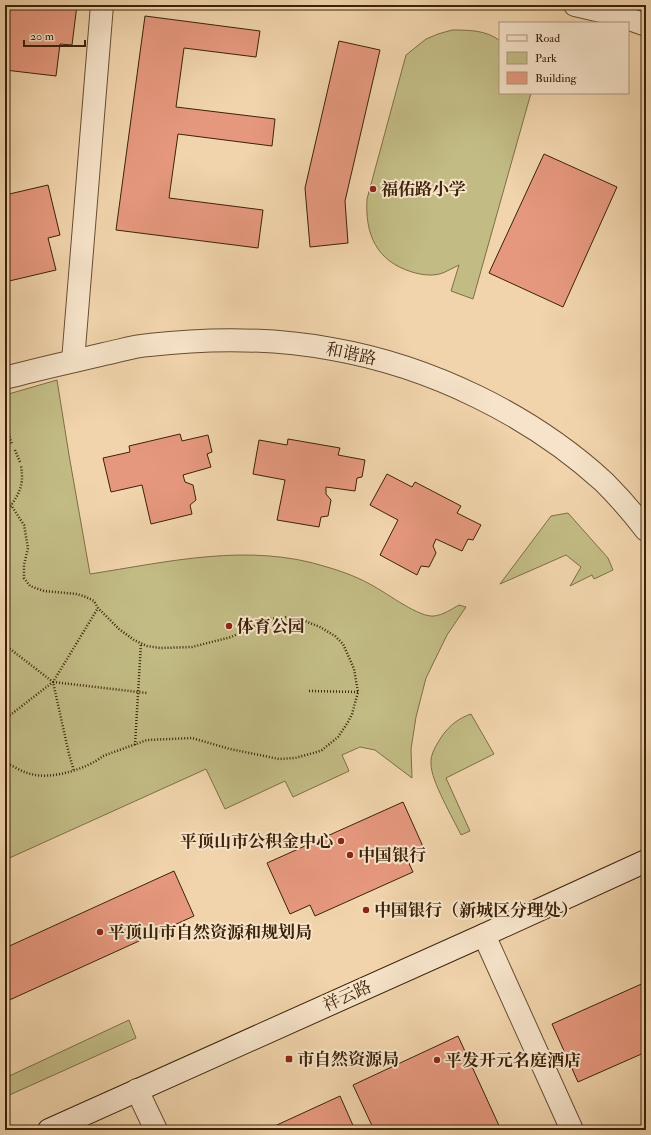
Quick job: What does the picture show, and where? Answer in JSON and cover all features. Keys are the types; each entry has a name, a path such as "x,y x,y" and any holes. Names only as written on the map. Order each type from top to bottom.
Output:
{"street":[{"path":"72,361 102,5"},
{"path":"575,5 646,25"},
{"name":"和谐路","path":"5,378 72,361 147,345 220,339 296,344 332,349 376,358 439,380 481,399 553,441 605,483 646,530"},
{"name":"祥云路","path":"49,1130 646,861"},
{"path":"484,935 572,1130"},
{"path":"137,1090 156,1130"}],"path":[{"path":"5,413 12,444"},
{"path":"15,450 20,462"},
{"path":"5,514 18,493 22,482 21,466"},
{"path":"5,762 31,774 57,774 74,771 97,761 107,754 147,740 192,738 230,749 268,757 285,759 295,758 322,750 338,736 350,718 358,692 354,669 343,644 320,627 300,619 286,617 270,620 231,637 192,647 160,648 134,640 119,629 98,608 94,601 81,595 44,591 30,586 24,578 24,565 28,548 24,525 11,505"},
{"path":"5,719 53,682 98,608"},
{"path":"135,745 141,643"},
{"path":"5,645 53,682 147,693"},
{"path":"53,682 74,771"},
{"path":"309,691 358,692"}],"green space":[{"path":"452,30 471,31 495,37 499,40 499,94 531,94 473,299 451,291 459,265 437,275 420,274 400,267 381,253 375,244 368,224 367,199 406,55 426,39"},
{"name":"体育公园","path":"57,380 90,574 149,564 208,557 238,555 268,556 298,560 346,573 369,584 413,610 428,616 434,616 447,612 459,605 466,607 447,635 426,678 416,717 411,749 412,778 375,750 360,747 342,755 349,771 293,797 285,781 225,809 206,769 5,860 5,395"},
{"path":"568,513 608,558 613,570 594,579 592,575 570,586 581,567 566,555 500,584 551,516"},
{"path":"471,714 494,754 446,778 470,831 461,835 438,789 432,771 431,760 434,749 445,732 459,720"},
{"path":"129,1020 136,1038 5,1097 5,1078"}],"building":[{"path":"5,5 77,5 72,45 60,44 56,76 5,70"},
{"path":"145,16 260,31 256,57 184,48 176,107 275,119 272,146 178,134 169,198 263,210 258,248 116,230"},
{"path":"339,41 380,50 345,201 348,243 310,247 305,188"},
{"path":"544,154 617,187 563,307 489,273"},
{"path":"48,185 60,235 48,238 56,270 5,282 5,195"},
{"path":"180,434 182,441 208,435 212,452 207,454 211,467 183,475 185,482 193,485 196,500 190,505 192,514 151,524 142,485 111,492 103,458 130,452 129,446"},
{"path":"288,439 340,448 338,455 365,460 362,477 357,478 355,491 326,487 326,494 331,500 328,516 321,517 319,527 277,520 285,480 253,474 259,440 287,445"},
{"path":"387,474 412,487 415,482 461,506 457,513 481,525 473,540 468,539 462,551 436,539 433,546 436,553 429,567 421,566 417,575 380,555 398,520 370,505"},
{"name":"中国银行","path":"403,802 425,851 407,859 413,872 315,916 310,905 290,914 267,863"},
{"name":"平顶山市自然资源和规划局","path":"174,871 194,916 5,1002 5,948"},
{"path":"646,982 646,1052 578,1082 552,1024"},
{"name":"平发开元名庭酒店","path":"458,1036 501,1130 374,1130 353,1085"},
{"path":"340,1096 355,1130 266,1130"}],"place":[{"name":"福佑路小学","path":"373,189"},
{"name":"体育公园","path":"229,626"},
{"name":"平顶山市公积金中心","path":"341,841"},
{"name":"中国银行","path":"350,855"},
{"name":"中国银行（新城区分理处）","path":"366,910"},
{"name":"平顶山市自然资源和规划局","path":"100,932"},
{"name":"市自然资源局","path":"289,1059"},
{"name":"平发开元名庭酒店","path":"437,1060"}]}
